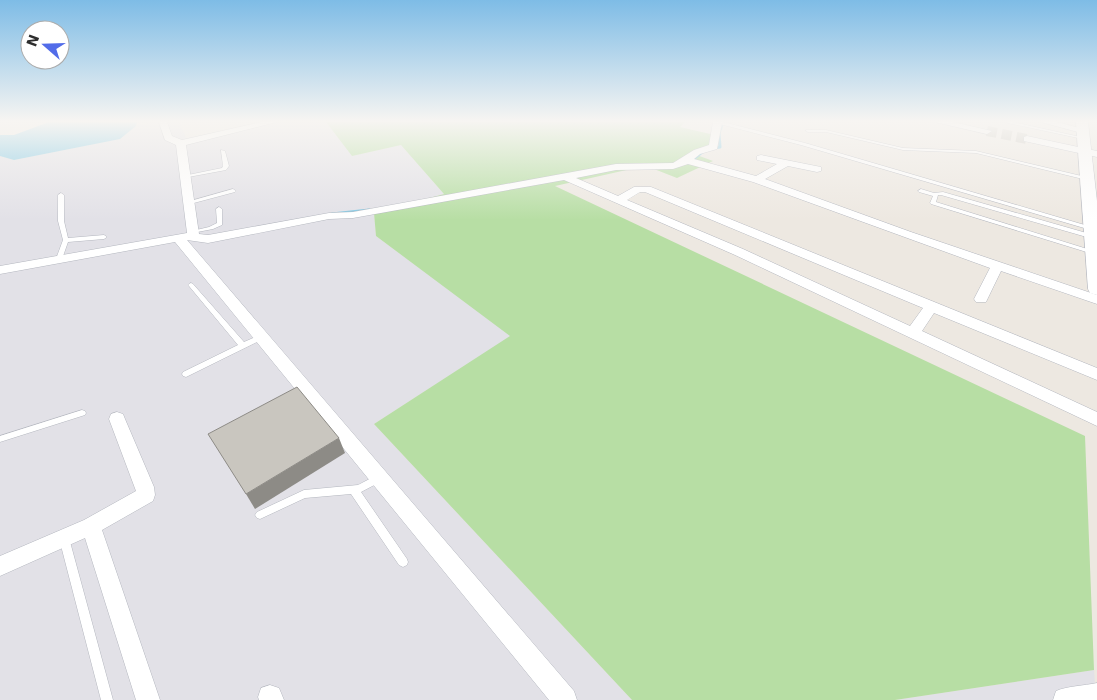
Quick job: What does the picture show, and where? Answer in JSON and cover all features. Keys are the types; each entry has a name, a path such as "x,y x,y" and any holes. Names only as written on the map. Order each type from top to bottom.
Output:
{"main road":[{"path":"1087,155 1097,289"}],"street":[{"path":"182,155 190,202 188,235 260,337 565,700"},
{"path":"689,161 693,155"},
{"path":"761,158 816,169"},
{"path":"0,270 188,235 208,239 329,216 353,215 569,179 616,167 668,167 689,161 757,180 1097,300"},
{"path":"757,180 786,163"},
{"path":"569,179 739,252 1097,419"},
{"path":"619,200 638,189 647,189 1097,374"},
{"path":"980,299 997,266"},
{"path":"913,333 931,307"},
{"path":"0,566 91,526 146,495 145,487 117,419"},
{"path":"91,526 148,700"}],"lane":[{"path":"185,177 224,169 226,166 224,155"},
{"path":"836,155 1094,239"},
{"path":"987,155 1088,178"},
{"path":"190,202 233,191"},
{"path":"921,191 935,196"},
{"path":"941,193 1063,228 1094,239 1064,244 933,202 935,196 941,193"},
{"path":"59,259 66,240 61,222 61,194"},
{"path":"188,235 220,224 219,209"},
{"path":"1063,228 1064,244"},
{"path":"66,240 104,237"},
{"path":"191,285 243,346"},
{"path":"186,374 260,337"},
{"path":"0,439 82,413"},
{"path":"260,515 304,494 364,488 379,478"},
{"path":"353,489 403,562"},
{"path":"64,538 107,700"}],"shaded area":[{"path":"41,155 409,155 444,194 374,213 376,236 511,336 374,424 632,700 0,700 0,156 14,160"},
{"path":"1094,670 1096,700 895,700"}],"green space":[{"path":"409,155 696,155 713,161 677,178 654,169 631,169 555,186 1085,436 1094,670 895,700 632,700 374,424 510,336 376,236 374,213 444,194"}],"water":[{"path":"0,155 41,155 14,160"}],"building":[{"path":"297,387 339,438 246,494 208,434"}],"waterway":[{"path":"689,162 699,155"},
{"path":"332,214 369,210"}]}
